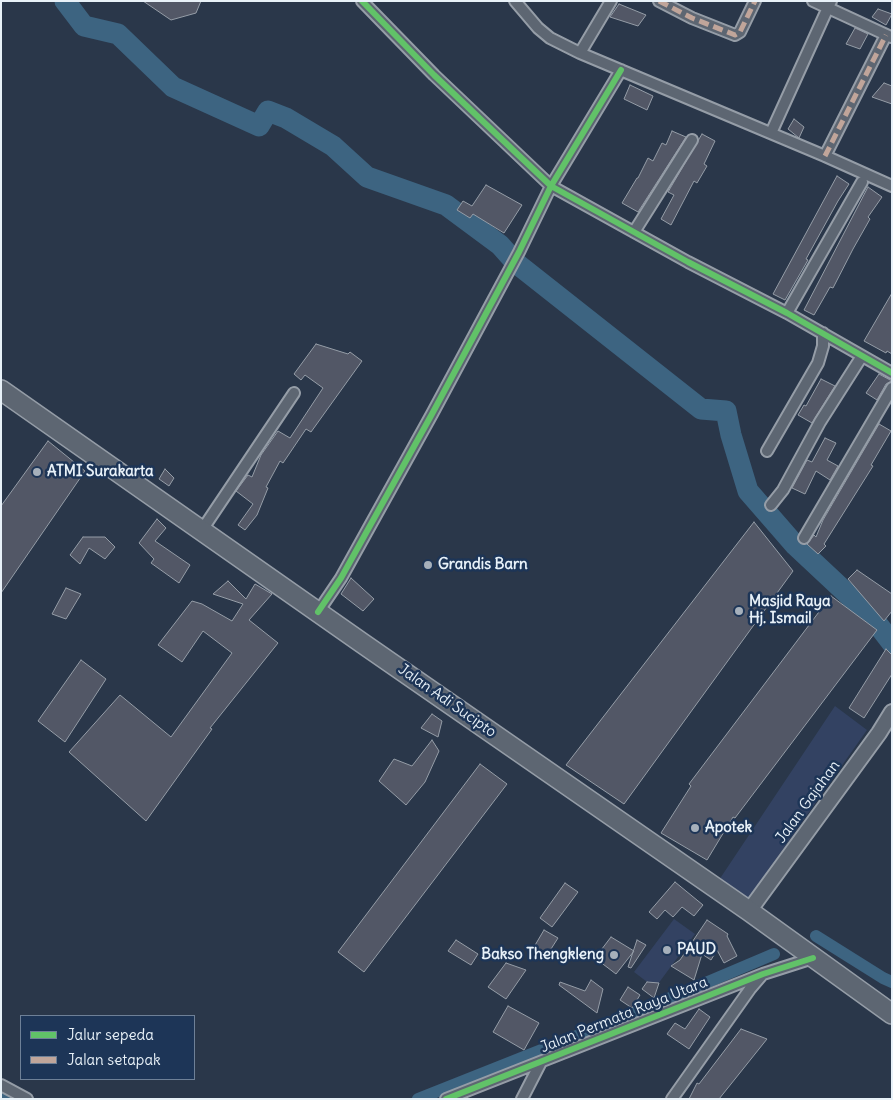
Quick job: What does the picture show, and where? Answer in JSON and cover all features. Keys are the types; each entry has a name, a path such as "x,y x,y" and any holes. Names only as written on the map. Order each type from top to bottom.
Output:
{"highway":[{"name":"Jalan Adi Sucipto","path":"1,390 750,911 892,1014"}],"street":[{"path":"362,1 434,75 551,186 787,313 892,373"},
{"path":"515,1 538,28 550,38 580,53 892,186"},
{"path":"580,53 610,1"},
{"path":"659,1 692,18 735,35 740,32 755,1"},
{"path":"813,1 829,5 889,36 825,156"},
{"path":"771,133 829,5"},
{"path":"318,612 341,578 432,414 519,252 551,186 621,70"},
{"path":"634,232 692,140"},
{"path":"787,313 862,182"},
{"path":"767,451 818,364 823,333"},
{"path":"771,505 783,490 820,422 862,356"},
{"path":"804,538 892,388"},
{"path":"202,530 294,393"},
{"name":"Jalan Gajahan","path":"750,911 879,733 892,712"},
{"name":"Jalan Permata Raya Utara","path":"446,1099 763,974 813,958"},
{"path":"672,1099 750,989 763,974"},
{"path":"522,1099 541,1062"},
{"path":"1,1086 27,1099"}],"shaded area":[{"path":"835,706 867,730 747,900 719,880"},
{"name":"PAUD","path":"674,919 695,934 655,988 634,972"}],"building":[{"path":"143,1 201,1 196,13 171,20"},
{"path":"619,4 646,15 638,26 610,17"},
{"path":"878,9 892,14 886,25 872,17"},
{"path":"855,28 868,34 860,49 846,44"},
{"path":"884,83 892,86 892,104 872,97"},
{"path":"630,85 653,96 647,110 624,99"},
{"path":"794,119 804,127 799,138 788,129"},
{"path":"672,131 686,137 638,212 622,203 648,158 653,161 662,143 666,145"},
{"path":"702,134 715,141 704,164 707,166 697,183 694,181 671,225 661,219 674,195 668,192"},
{"path":"837,176 849,184 785,300 773,294"},
{"path":"486,185 522,205 504,233 473,214 470,218 457,210 463,201 472,206"},
{"path":"868,187 882,197 868,217 870,219 833,288 830,287 814,315 804,310"},
{"path":"892,293 892,354 887,351 886,353 864,341"},
{"path":"316,344 348,354 350,352 362,361 311,432 306,429 283,463 280,461 266,487 268,488 257,515 245,530 238,525 253,504 236,491 248,475 252,477 261,455 278,431 290,438 323,388 305,375 301,380 294,374"},
{"path":"879,374 892,381 886,384 877,400 866,393"},
{"path":"821,379 835,386 812,423 798,415 804,405 806,406"},
{"path":"879,424 891,431 871,465 873,466 824,544 826,546 818,554 807,544 814,535 816,537 823,520"},
{"path":"825,438 836,443 827,460 838,466 830,480 816,471 805,494 792,488 807,460 812,462"},
{"path":"48,441 85,471 1,593 1,506"},
{"path":"165,469 174,478 169,486 159,479"},
{"path":"157,519 166,528 155,541 190,565 179,583 151,563 154,559 139,543"},
{"path":"754,522 793,571 624,804 566,765"},
{"path":"83,537 105,537 115,547 105,559 89,548 80,564 70,555"},
{"path":"857,570 892,594 892,611 884,621 848,579"},
{"path":"351,578 374,599 363,611 341,594"},
{"path":"228,581 246,599 255,584 272,594 249,620 278,643 210,728 212,729 146,821 69,752 120,695 171,737 232,653 203,631 182,662 158,645 192,601 202,604 232,621 243,604 213,594"},
{"path":"66,588 81,594 66,619 52,614"},
{"path":"831,596 877,630 735,818 733,817 707,860 661,833 691,786 689,784"},
{"path":"886,649 892,655 892,674 864,718 849,708"},
{"path":"81,660 106,679 65,742 38,721"},
{"path":"432,714 442,721 438,737 421,728"},
{"path":"432,740 439,751 425,782 406,805 379,781 394,759 412,766"},
{"path":"480,764 507,784 364,972 338,952"},
{"path":"675,882 703,905 694,916 682,907 673,917 665,910 657,919 649,912"},
{"path":"565,883 578,892 552,927 540,918"},
{"path":"707,920 728,934 727,936 737,956 724,963 717,950 711,960 702,954 694,980 671,966 680,960"},
{"path":"544,930 558,938 544,960 531,952"},
{"name":"Bakso Thengkleng","path":"611,937 634,951 616,974 595,958"},
{"path":"456,940 478,954 471,965 448,951"},
{"path":"637,940 646,945 631,968 628,967"},
{"path":"506,963 526,970 506,999 488,987"},
{"path":"591,980 603,989 597,1013 559,985 560,982 585,991"},
{"path":"647,982 659,983 654,998 642,989"},
{"path":"628,987 640,995 632,1008 620,1000"},
{"path":"508,1006 539,1023 524,1050 493,1032"},
{"path":"699,1009 710,1017 689,1049 667,1034 675,1023 685,1029"},
{"path":"741,1029 767,1039 719,1099 689,1099 697,1083 699,1084"}],"waterway":[{"path":"65,1 84,26 118,34 173,87 259,126 268,111 286,118 333,146 367,177 446,205 500,245 516,263 701,409 726,411 731,435 748,491 795,545 872,617 892,643"},
{"path":"816,936 892,982"},
{"path":"418,1099 642,1010 774,954"},
{"path":"1,1093 15,1099"}],"marked path":[{"path":"659,1 692,18 735,35 740,32 755,1"},
{"path":"825,156 886,35"}],"cycle path":[{"path":"362,1 434,75 551,186 688,262 787,313 892,373"},
{"path":"318,612 341,578 432,414 519,252 551,186 621,70"},
{"path":"446,1099 763,974 813,958"}],"place":[{"name":"ATMI Surakarta","path":"37,472"},
{"name":"Grandis Barn","path":"428,565"},
{"name":"Masjid Raya Hj. Ismail","path":"739,611"},
{"name":"Apotek","path":"695,828"},
{"name":"PAUD","path":"667,950"},
{"name":"Bakso Thengkleng","path":"614,955"}]}
